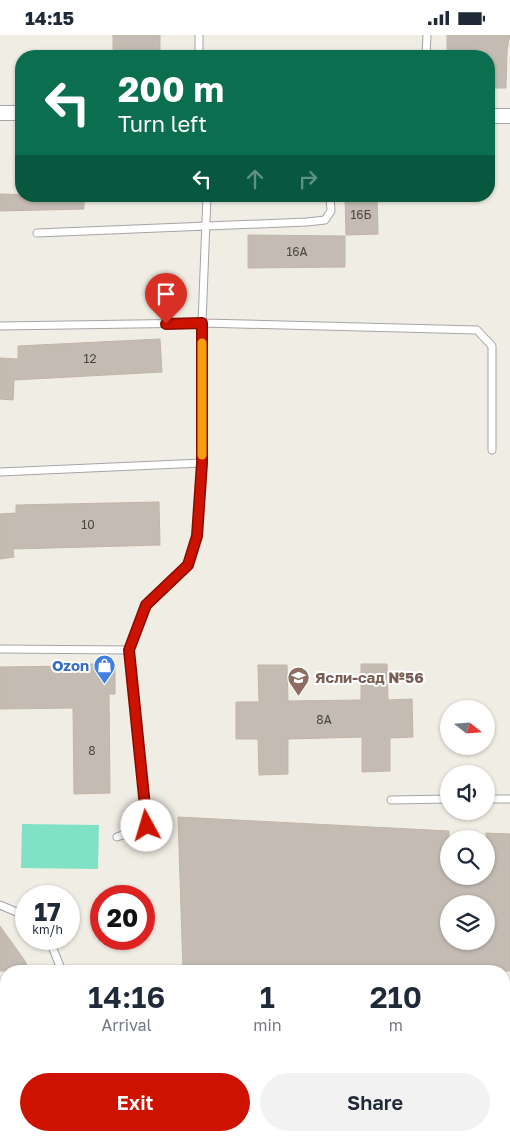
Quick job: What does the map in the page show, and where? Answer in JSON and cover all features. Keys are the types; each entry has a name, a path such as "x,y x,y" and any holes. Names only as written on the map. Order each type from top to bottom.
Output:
{"street":[{"path":"0,113 15,113"},
{"path":"495,116 510,116"}],"lane":[{"path":"198,35 199,50"},
{"path":"426,50 427,35"},
{"path":"117,837 147,826 129,650 146,605 188,565 197,536 202,463 202,323 207,202"},
{"path":"37,233 307,222 325,220 331,211 330,202"},
{"path":"0,326 202,323 477,330 492,346 492,450"},
{"path":"0,472 202,463"},
{"path":"0,649 129,650"},
{"path":"391,800 440,799"},
{"path":"495,799 510,799"},
{"path":"0,905 15,911"},
{"path":"53,950 60,965"}],"green space":[{"path":"22,824 99,825 98,869 21,868"}],"building":[{"path":"113,35 160,35 160,50 113,50"},
{"path":"447,35 510,35 507,50 506,88 495,88 495,50 447,50"},
{"path":"0,194 15,194 15,202 84,202 84,209 0,211"},
{"path":"345,202 377,202 378,234 346,235"},
{"path":"248,235 345,236 345,267 248,268"},
{"path":"160,339 162,372 14,380 13,400 0,399 0,358 18,359 18,346"},
{"path":"159,502 160,545 13,549 14,557 0,559 0,514 16,513 16,505"},
{"path":"76,664 115,664 115,694 109,694 110,793 74,794 73,708 0,709 0,667 76,666"},
{"path":"361,664 387,664 388,700 412,699 413,737 390,738 390,771 362,772 362,737 288,739 288,774 259,775 258,739 236,739 236,702 259,702 258,665 287,665 288,701 361,700"},
{"path":"178,817 440,831 440,885 495,885 495,833 510,834 510,965 183,965"},
{"path":"0,926 15,947 15,950 17,950 27,965 0,965"}],"slow traffic":[{"path":"202,343 202,455"}],"place":[{"name":"Ozon","path":"105,685"},
{"name":"Ясли-сад №56","path":"299,697"}],"route":[{"path":"147,826 129,650 146,605 188,565 197,536 202,463 202,323 166,324"}]}
